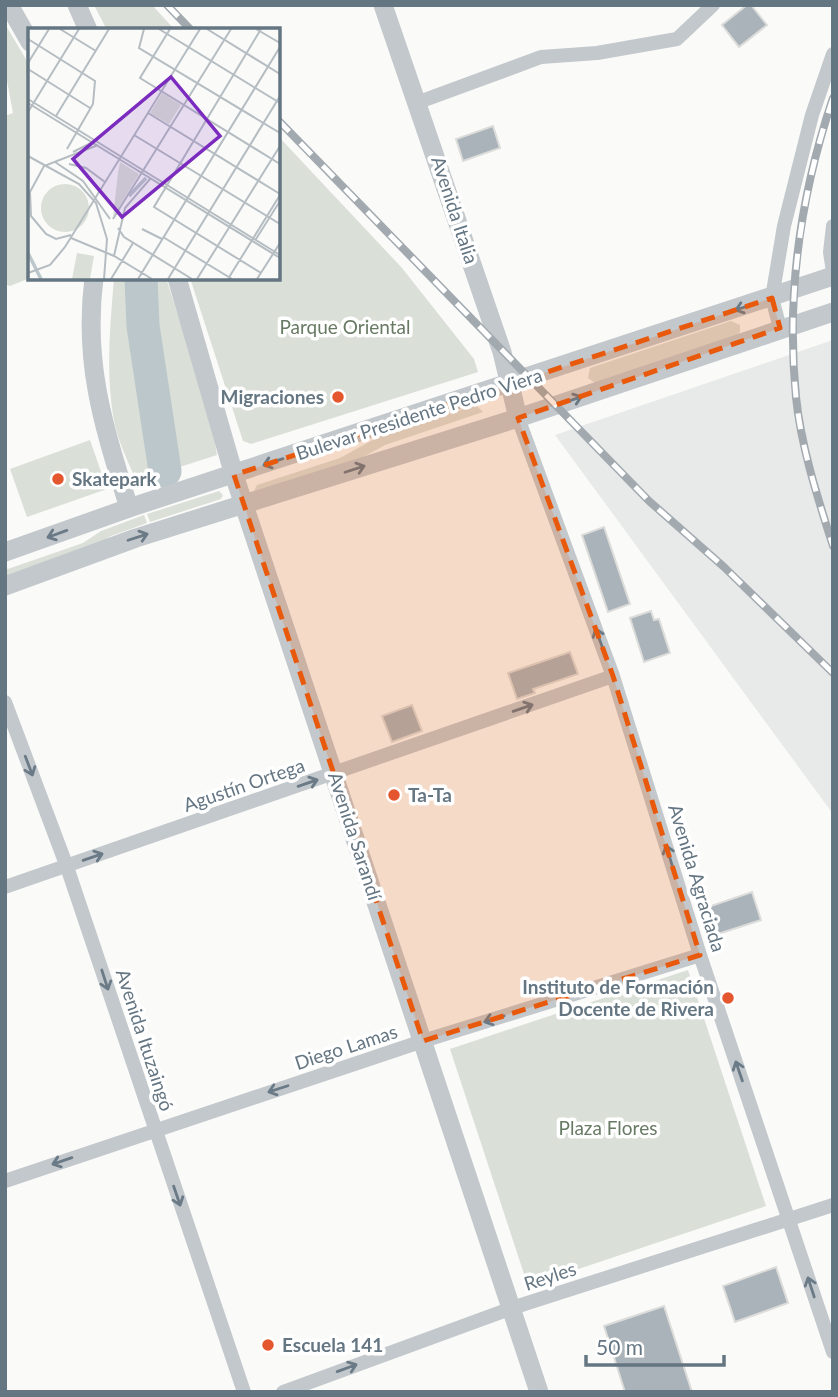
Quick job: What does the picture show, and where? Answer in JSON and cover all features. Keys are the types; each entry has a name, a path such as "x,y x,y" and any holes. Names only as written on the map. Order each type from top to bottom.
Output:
{"street":[{"path":"9,5 28,38"},
{"path":"77,5 87,28"},
{"name":"Avenida Italia","path":"383,5 419,102 509,382 518,418"},
{"path":"419,102 541,57 597,53 677,39 713,5"},
{"path":"780,328 772,298 784,226 812,115 833,54"},
{"path":"833,226 830,252 833,274"},
{"name":"Bulevar Presidente Pedro Viera","path":"5,552 509,382 772,298 833,274"},
{"path":"94,280 89,352 106,433 129,508"},
{"name":"Avenida Sarandí","path":"178,280 234,475 539,1392"},
{"name":"Bulevar Presidente Pedro Viera","path":"5,586 136,537 518,418 833,312"},
{"name":"Avenida Agraciada","path":"518,418 613,676 700,955 833,1352"},
{"name":"Agustín Ortega","path":"5,887 613,676"},
{"name":"Avenida Ituzaingó","path":"5,702 67,866 244,1392"},
{"name":"Diego Lamas","path":"5,1181 423,1041 700,955"},
{"name":"Reyles","path":"282,1392 512,1308 833,1205"}],"highlighted area":[{"path":"772,298 780,328 518,418 613,676 700,955 423,1041 234,475"}],"shaded area":[{"path":"833,340 833,814 555,435"}],"green space":[{"path":"94,5 152,5 173,28 106,28"},
{"path":"5,24 28,63 28,279 10,286 5,284 5,116 13,113 5,70"},
{"name":"Parque Oriental","path":"280,138 402,268 474,359 478,372 251,444 243,441 191,280 280,280"},
{"path":"114,280 167,280 211,416 217,455 136,481 119,439 112,407 109,352"},
{"path":"731,321 740,325 740,332 736,336 595,383 588,378 590,368"},
{"path":"476,405 483,412 385,445 352,463 254,491 257,485 340,458 380,436"},
{"name":"Skatepark","path":"90,440 107,489 27,517 10,469"},
{"path":"219,491 223,495 221,499 150,522 147,514"},
{"path":"144,515 147,523 111,536 88,551 5,579 5,570 83,543 101,531"},
{"name":"Plaza Flores","path":"688,970 766,1206 528,1286 450,1049"}],"building":[{"path":"747,5 751,5 767,25 739,47 722,25"},
{"path":"493,126 500,148 463,161 456,139"},
{"path":"604,527 630,604 608,612 582,535"},
{"path":"651,611 654,620 659,619 670,653 644,662 630,618"},
{"path":"570,652 578,674 533,689 535,693 517,699 508,673"},
{"path":"412,705 422,731 392,742 382,716"},
{"path":"752,892 761,920 715,935 705,908"},
{"path":"776,1267 788,1303 735,1322 723,1286"},
{"path":"664,1306 692,1392 625,1392 604,1326"}],"waterway":[{"path":"141,280 143,326 165,471"}],"railway":[{"path":"167,5 189,28"},
{"path":"833,98 812,171 805,208 793,321 798,416 811,473 833,546"},
{"path":"280,122 649,501 724,567 833,673"}],"place":[{"name":"Migraciones","path":"338,397"},
{"name":"Skatepark","path":"58,479"},
{"name":"Ta-Ta","path":"394,795"},
{"name":"Instituto de Formación Docente de Rivera","path":"728,998"},
{"name":"Escuela 141","path":"268,1345"}]}
